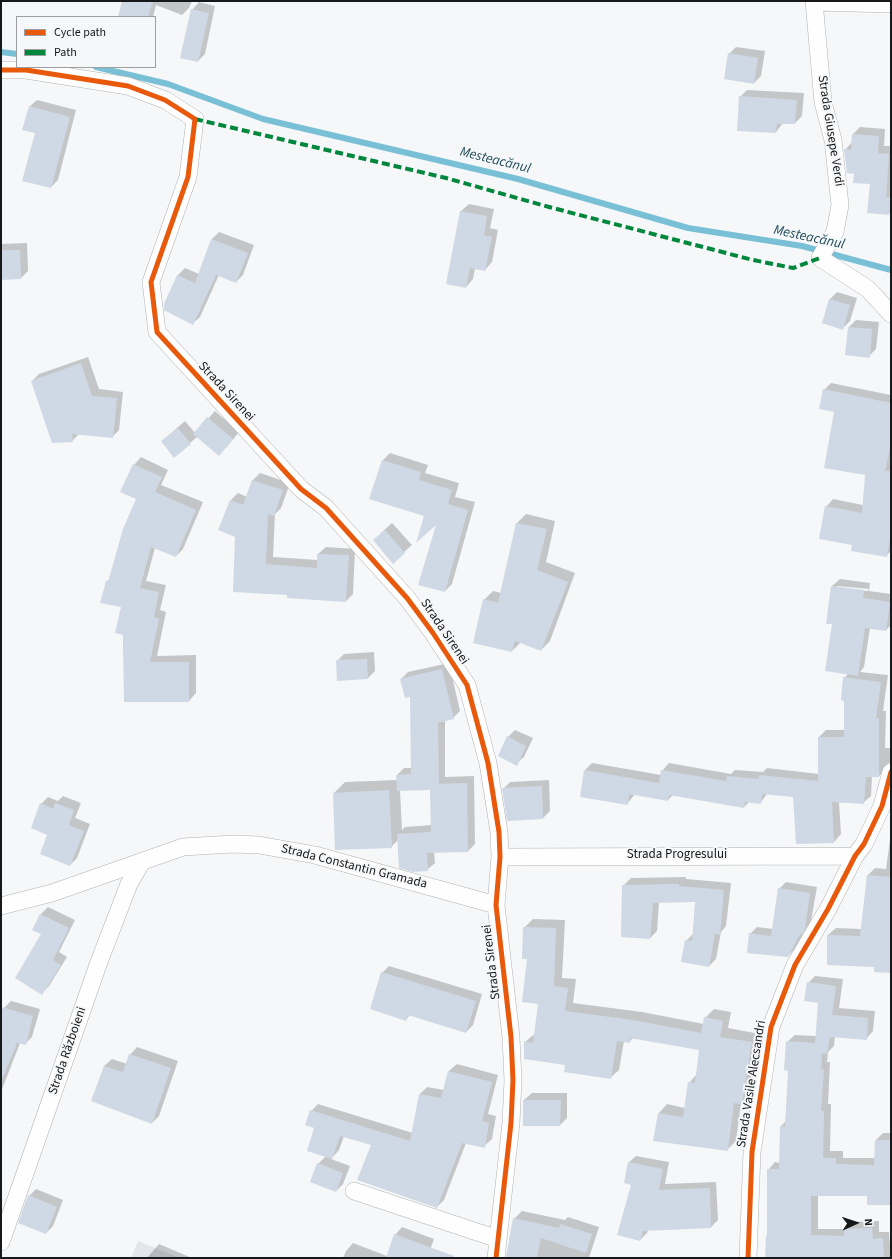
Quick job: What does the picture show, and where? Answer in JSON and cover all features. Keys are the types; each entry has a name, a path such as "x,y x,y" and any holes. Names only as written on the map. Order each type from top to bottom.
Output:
{"street":[{"path":"814,1 891,4"},
{"name":"Strada Giusepe Verdi","path":"814,1 823,102 833,140 840,206 835,232 820,258 868,289 891,314"},
{"name":"Strada Sirenei","path":"1,70 26,70 128,86 164,100 195,119 188,178 152,282 157,332 301,489 326,508 407,598 433,633 467,685 488,763 499,832 500,856 496,905 507,1001 513,1080 510,1130 496,1258"},
{"name":"Strada Vasile Alecsandri","path":"748,1258 752,1152 771,1026 795,965 828,909 855,856 864,844 882,806 891,772"},
{"name":"Strada Constantin Gramada","path":"1,906 52,893 141,863 160,854 184,847 213,844 259,845 315,855 496,905"},
{"name":"Strada Progresului","path":"500,856 855,856"},
{"name":"Strada Războieni","path":"1,1242 99,962 129,884 141,863"},
{"path":"354,1191 498,1239"}],"shaded area":[{"path":"138,1241 180,1258 131,1258"}],"building":[{"path":"122,1 153,1 148,16 118,16"},
{"path":"191,9 209,13 198,62 180,58"},
{"path":"728,53 758,58 754,84 724,79"},
{"path":"739,96 797,100 795,124 777,124 776,133 737,131"},
{"path":"29,106 70,117 51,188 22,181 35,133 22,130"},
{"path":"852,134 879,136 878,153 889,154 886,197 891,197 889,215 867,213 870,184 853,183 854,174 847,173 844,149 851,150"},
{"path":"460,211 487,216 484,235 492,237 485,271 470,268 466,288 446,284"},
{"path":"211,239 248,253 236,283 216,275 193,325 164,310 164,304 177,275 195,283"},
{"path":"1,250 20,250 21,279 1,280"},
{"path":"829,299 850,305 843,330 822,323"},
{"path":"848,327 872,329 870,358 845,355"},
{"path":"81,363 92,396 117,398 113,438 72,434 73,442 52,443 31,381"},
{"path":"823,389 891,403 891,444 885,471 891,471 891,532 887,557 851,551 852,545 819,539 825,506 862,513 865,475 824,468 834,412 819,409"},
{"path":"207,417 233,439 219,456 193,434"},
{"path":"178,428 191,444 174,458 161,441"},
{"path":"382,460 421,472 419,480 452,490 448,504 468,510 445,592 418,585 436,525 416,543 424,516 369,499"},
{"path":"133,464 162,477 155,492 196,510 176,557 151,547 140,588 159,592 154,617 159,619 150,662 189,662 189,702 124,702 123,635 115,633 121,607 100,603 106,581 108,582 123,529 136,499 120,492"},
{"path":"252,480 283,490 274,516 268,514 266,564 317,568 317,554 349,555 346,602 287,598 287,595 233,592 235,537 218,530 230,500 243,505"},
{"path":"516,523 547,529 537,570 568,582 541,651 515,641 512,652 473,643 483,599 498,603"},
{"path":"385,530 405,553 393,564 373,540"},
{"path":"831,586 864,590 863,598 890,602 886,631 865,628 858,676 825,671 832,624 826,624"},
{"path":"367,659 368,679 337,681 336,660"},
{"path":"442,669 454,719 438,723 439,784 467,783 468,852 427,853 428,871 413,872 399,868 397,834 431,832 430,790 397,791 396,775 411,774 410,697 405,698 400,679"},
{"path":"843,677 881,682 876,718 879,718 879,777 866,777 864,804 832,802 834,843 796,844 793,797 762,794 761,804 745,802 744,808 669,795 668,801 629,794 628,805 580,797 584,770 659,783 661,770 726,781 727,776 758,779 759,775 818,781 818,737 844,737 844,701 841,700"},
{"path":"507,736 526,746 517,766 498,756"},
{"path":"542,786 543,819 507,821 502,788"},
{"path":"389,790 392,848 335,850 333,793"},
{"path":"40,803 53,809 55,803 74,810 69,825 84,831 70,866 40,854 47,835 31,828"},
{"path":"867,875 891,877 891,973 874,972 874,967 827,965 827,935 860,936"},
{"path":"679,884 679,886 724,890 720,935 715,934 709,967 681,962 685,940 692,941 695,902 653,903 650,939 621,937 622,885"},
{"path":"778,888 810,893 805,929 802,934 800,934 788,957 747,953 749,933 771,936"},
{"path":"40,914 69,928 53,960 61,965 42,995 15,978 41,934 32,930"},
{"path":"523,927 556,928 554,986 568,988 565,1011 633,1020 701,1033 704,1017 723,1021 720,1037 752,1042 742,1104 734,1103 728,1151 653,1141 658,1113 683,1117 688,1082 695,1083 699,1050 630,1038 630,1043 617,1041 611,1079 564,1072 565,1065 524,1059 524,1041 533,1043 538,1004 522,1002 527,959 522,959"},
{"path":"381,972 476,1001 466,1033 408,1015 406,1021 370,1009"},
{"path":"807,982 836,986 832,1015 868,1018 867,1040 830,1037 827,1054 822,1053 821,1069 824,1069 821,1111 824,1111 823,1158 836,1158 836,1164 874,1165 875,1140 891,1140 891,1205 867,1205 867,1196 811,1196 811,1235 844,1236 844,1229 872,1228 873,1239 883,1238 884,1258 765,1258 767,1235 767,1169 779,1169 780,1126 785,1126 788,1071 784,1070 786,1041 815,1043 818,1003 804,1001"},
{"path":"1,1007 33,1016 26,1045 17,1043 2,1079"},
{"path":"129,1054 171,1068 152,1124 91,1101 104,1066 123,1072"},
{"path":"448,1071 492,1082 482,1121 489,1123 485,1148 462,1143 437,1208 357,1180 371,1145 340,1136 332,1159 307,1151 314,1128 305,1125 310,1110 410,1141 419,1094 441,1098"},
{"path":"523,1100 561,1100 560,1126 523,1126"},
{"path":"628,1162 663,1169 659,1190 710,1188 711,1228 643,1231 640,1241 617,1235 631,1185 624,1183"},
{"path":"317,1163 343,1173 336,1192 310,1182"},
{"path":"28,1195 57,1207 46,1234 18,1223"},
{"path":"513,1218 559,1228 560,1224 592,1234 586,1253 541,1238 537,1258 506,1258"},
{"path":"394,1234 454,1256 454,1258 386,1258"}],"waterway":[{"name":"Mesteacănul","path":"1,52 16,54"},
{"name":"Mesteacănul","path":"100,68 168,84 263,119 518,179 688,228 802,246 891,270"}],"marked path":[{"path":"195,119 446,178 549,207 753,260 793,268 820,258"}],"cycle path":[{"path":"1,70 26,70 128,86 165,100 195,119 188,177 151,282 157,332 301,489 326,508 407,598 433,633 467,685 488,763 499,832 500,857 496,905 511,1037 513,1080 511,1123 496,1258"},
{"path":"748,1258 752,1152 771,1027 795,965 828,909 855,856 864,844 882,806 891,772"}]}
